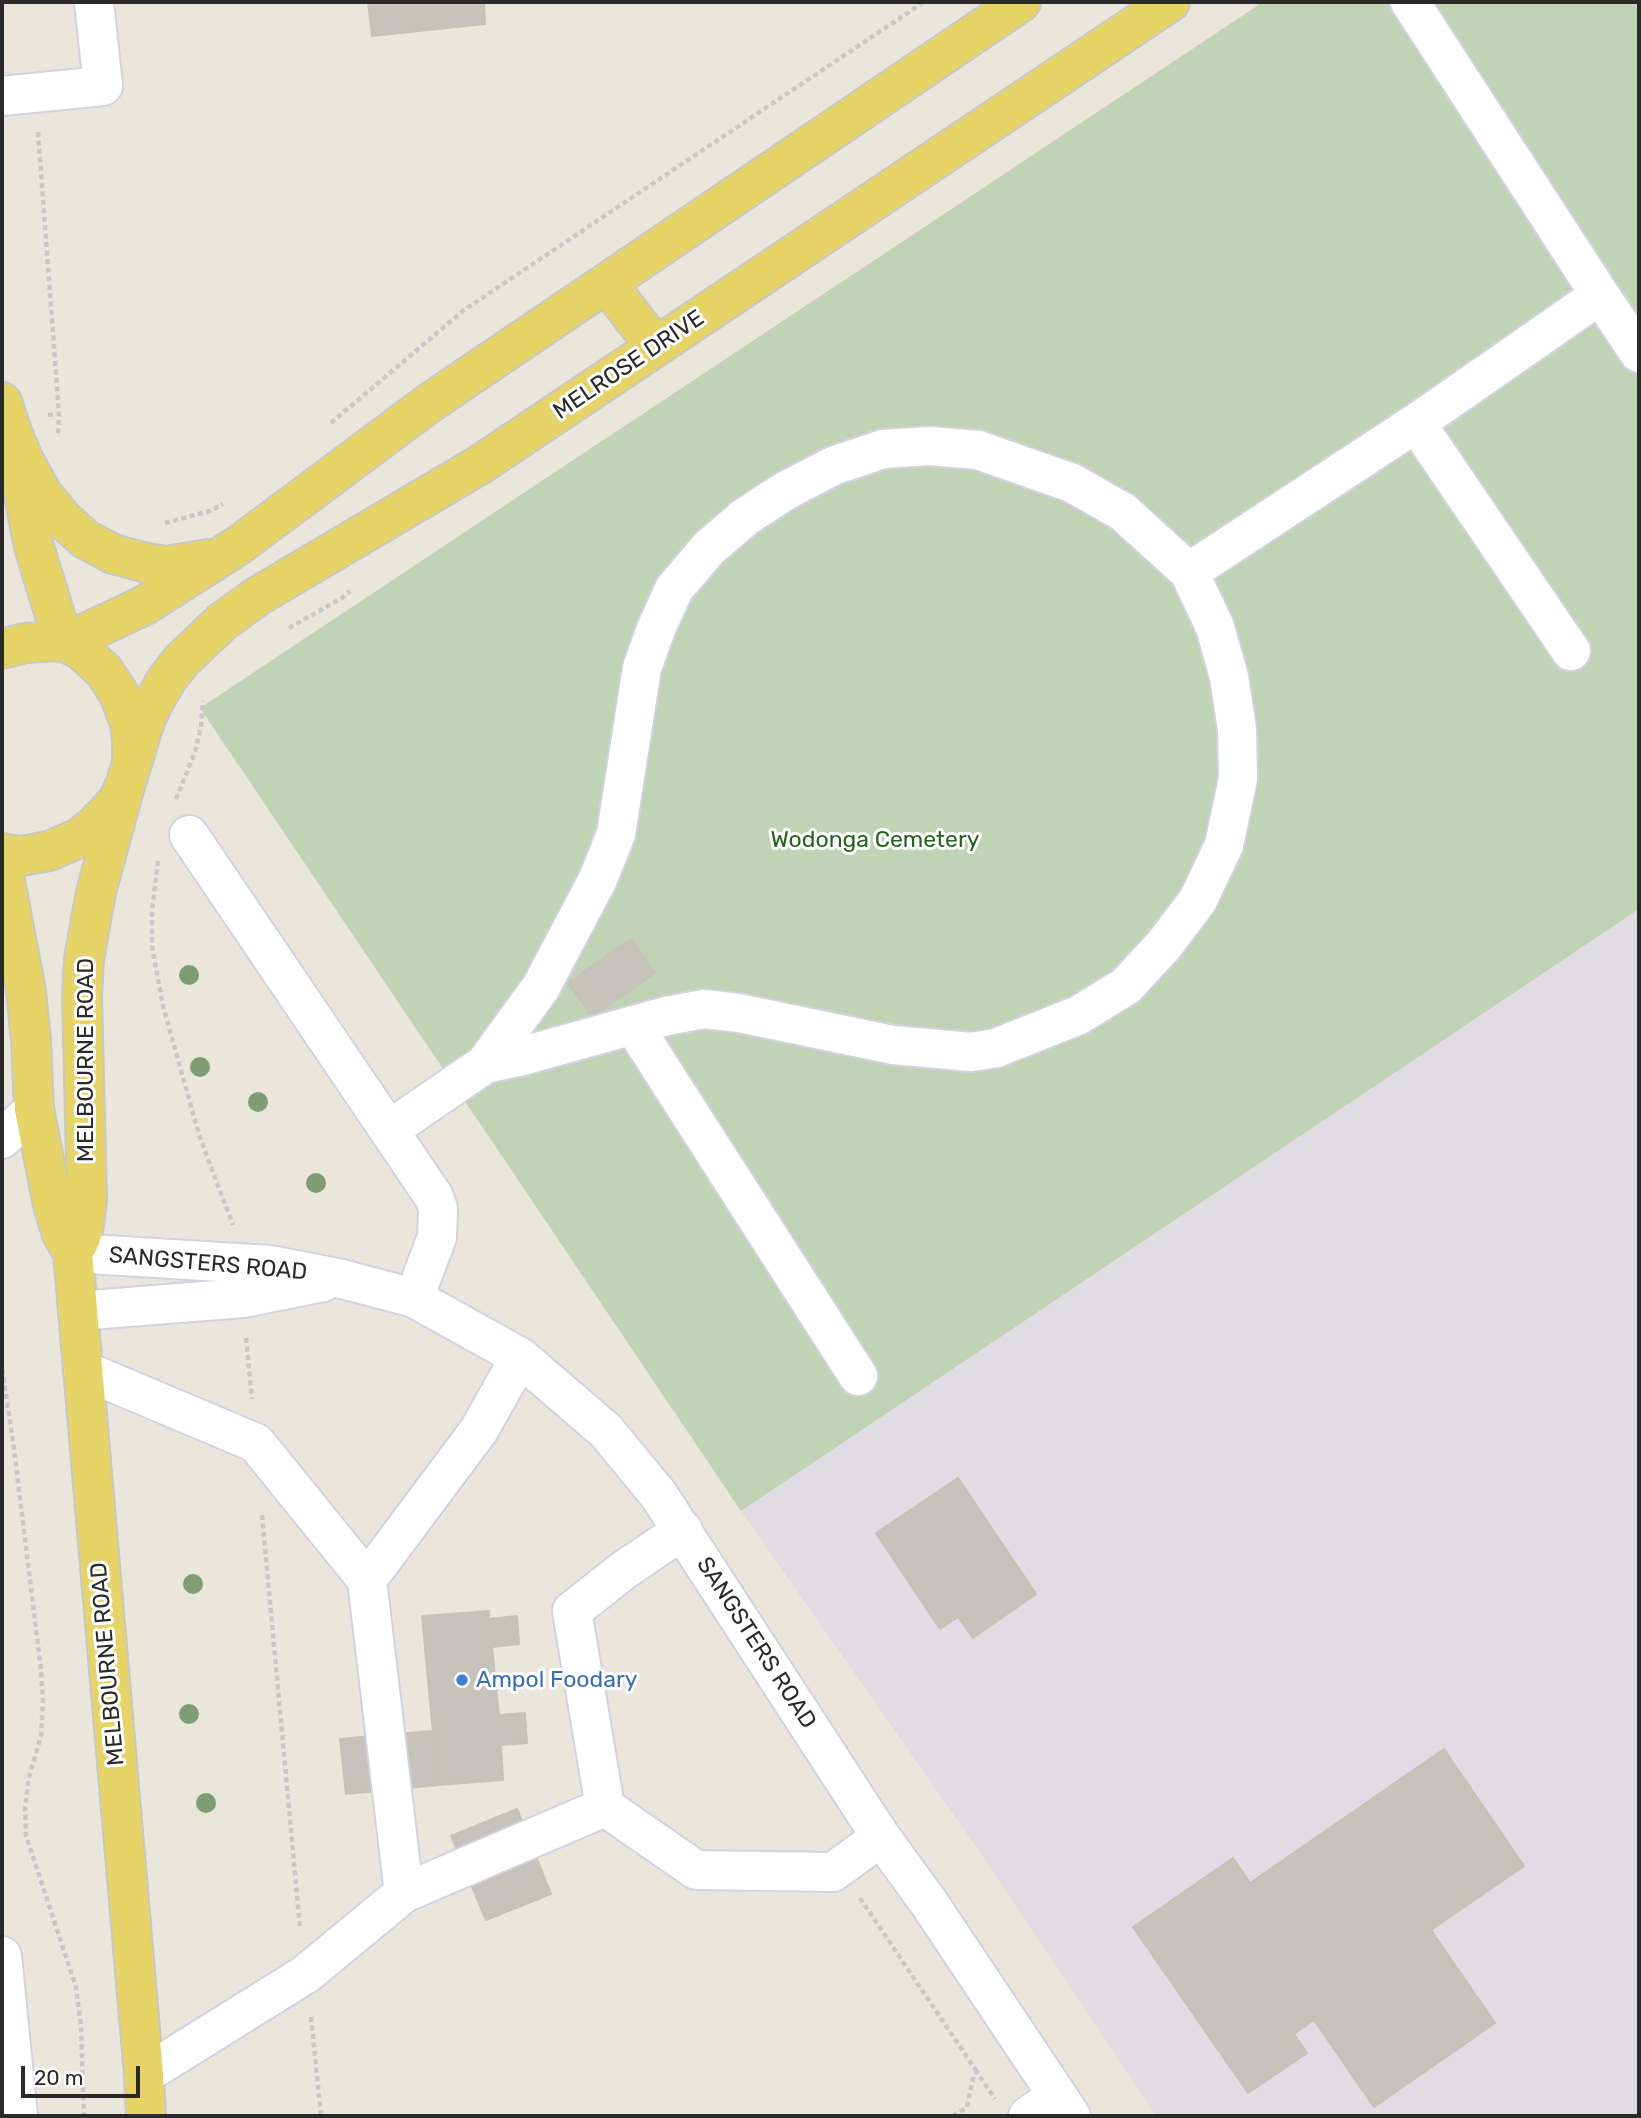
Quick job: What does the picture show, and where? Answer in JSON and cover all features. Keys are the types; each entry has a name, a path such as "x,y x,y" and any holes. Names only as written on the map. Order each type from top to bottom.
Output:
{"main road":[{"path":"2,649 33,642 65,642 145,605 239,545 428,404 1021,2"},
{"name":"MELROSE DRIVE","path":"129,774 144,724 167,679 182,660 222,622 258,596 481,464 1170,2"},
{"path":"607,284 656,347"},
{"path":"7,418 35,483 53,508 75,531 105,551 130,560 167,566 208,559 239,545"},
{"path":"2,853 21,856 49,851 79,838 117,802 129,774 132,743 130,723 119,694 104,671 92,659 65,642 34,547 7,418"},
{"name":"MELBOURNE ROAD","path":"73,1253 84,1224 87,1200 82,996 84,959 96,892 129,774"},
{"name":"MELBOURNE ROAD","path":"2,865 26,991 33,1094 53,1205 62,1234 73,1253 146,2116"},
{"path":"2,1023 33,1094"},
{"name":"MELBOURNE ROAD","path":"144,2075 152,2116"}],"street":[{"path":"18,94 103,86 94,2"},
{"path":"1410,2 1639,353"},
{"path":"1189,572 1416,424 1600,295"},
{"path":"1416,424 1571,651"},
{"path":"389,1130 485,1064 541,988 598,880 616,834 642,668 656,629 674,589 709,548 746,517 785,491 833,466 883,449 930,446 978,450 1061,478 1123,512 1189,572 1215,627 1229,677 1237,729 1238,779 1224,845 1198,900 1164,945 1126,986 1079,1015 996,1048 971,1052 893,1045 719,1010 686,1011 485,1064"},
{"path":"189,835 434,1197 439,1209 437,1237 414,1298"},
{"path":"633,1025 858,1376"},
{"path":"2,1139 33,1094"},
{"name":"SANGSTERS ROAD","path":"73,1253 270,1265 342,1279 414,1298 520,1357 606,1431 658,1494 881,1837 929,1903 1039,2108"},
{"name":"SANGSTERS ROAD","path":"78,1311 243,1298 342,1279"},
{"path":"367,1580 479,1430 520,1357"},
{"path":"83,1370 256,1443 367,1580 404,1893"},
{"path":"683,1531 624,1570 572,1611 605,1807 696,1870 833,1872 881,1837"},
{"path":"144,2075 306,1974 404,1893 605,1807"},
{"path":"2,1956 18,2116"}],"path":[{"path":"324,429 464,310 924,2"},
{"path":"18,94 61,446"},
{"path":"7,418 59,414"},
{"path":"152,520 166,523 210,511 231,500"},
{"path":"2,1369 43,1701 41,1736 29,1777 25,1807 26,1836 76,1987 81,2026 84,2116"},
{"path":"839,1867 977,2072 1039,2108"},
{"path":"953,2116 967,2107 974,2074 977,2072"}],"shaded area":[{"path":"1639,909 1639,2116 1156,2116 979,1851 741,1511"}],"green space":[{"name":"Wodonga Cemetery","path":"1263,2 1639,2 1639,909 741,1511 200,708"}],"building":[{"path":"368,2 484,2 485,24 372,36"},
{"path":"631,939 655,973 592,1017 568,983"},
{"path":"958,1478 1036,1594 973,1638 958,1617 940,1629 876,1533"},
{"name":"Ampol Foodary","path":"489,1611 489,1619 517,1616 519,1644 492,1647 499,1715 525,1713 527,1743 501,1745 503,1780 438,1785 422,1616"},
{"path":"432,1731 438,1785 346,1794 340,1739"},
{"path":"1444,1749 1524,1866 1431,1930 1495,2023 1374,2107 1314,2020 1294,2034 1307,2053 1248,2093 1133,1927 1233,1858 1250,1883"},
{"path":"517,1809 551,1894 486,1920 451,1836"}],"place":[{"name":"Ampol Foodary","path":"462,1680"}]}
